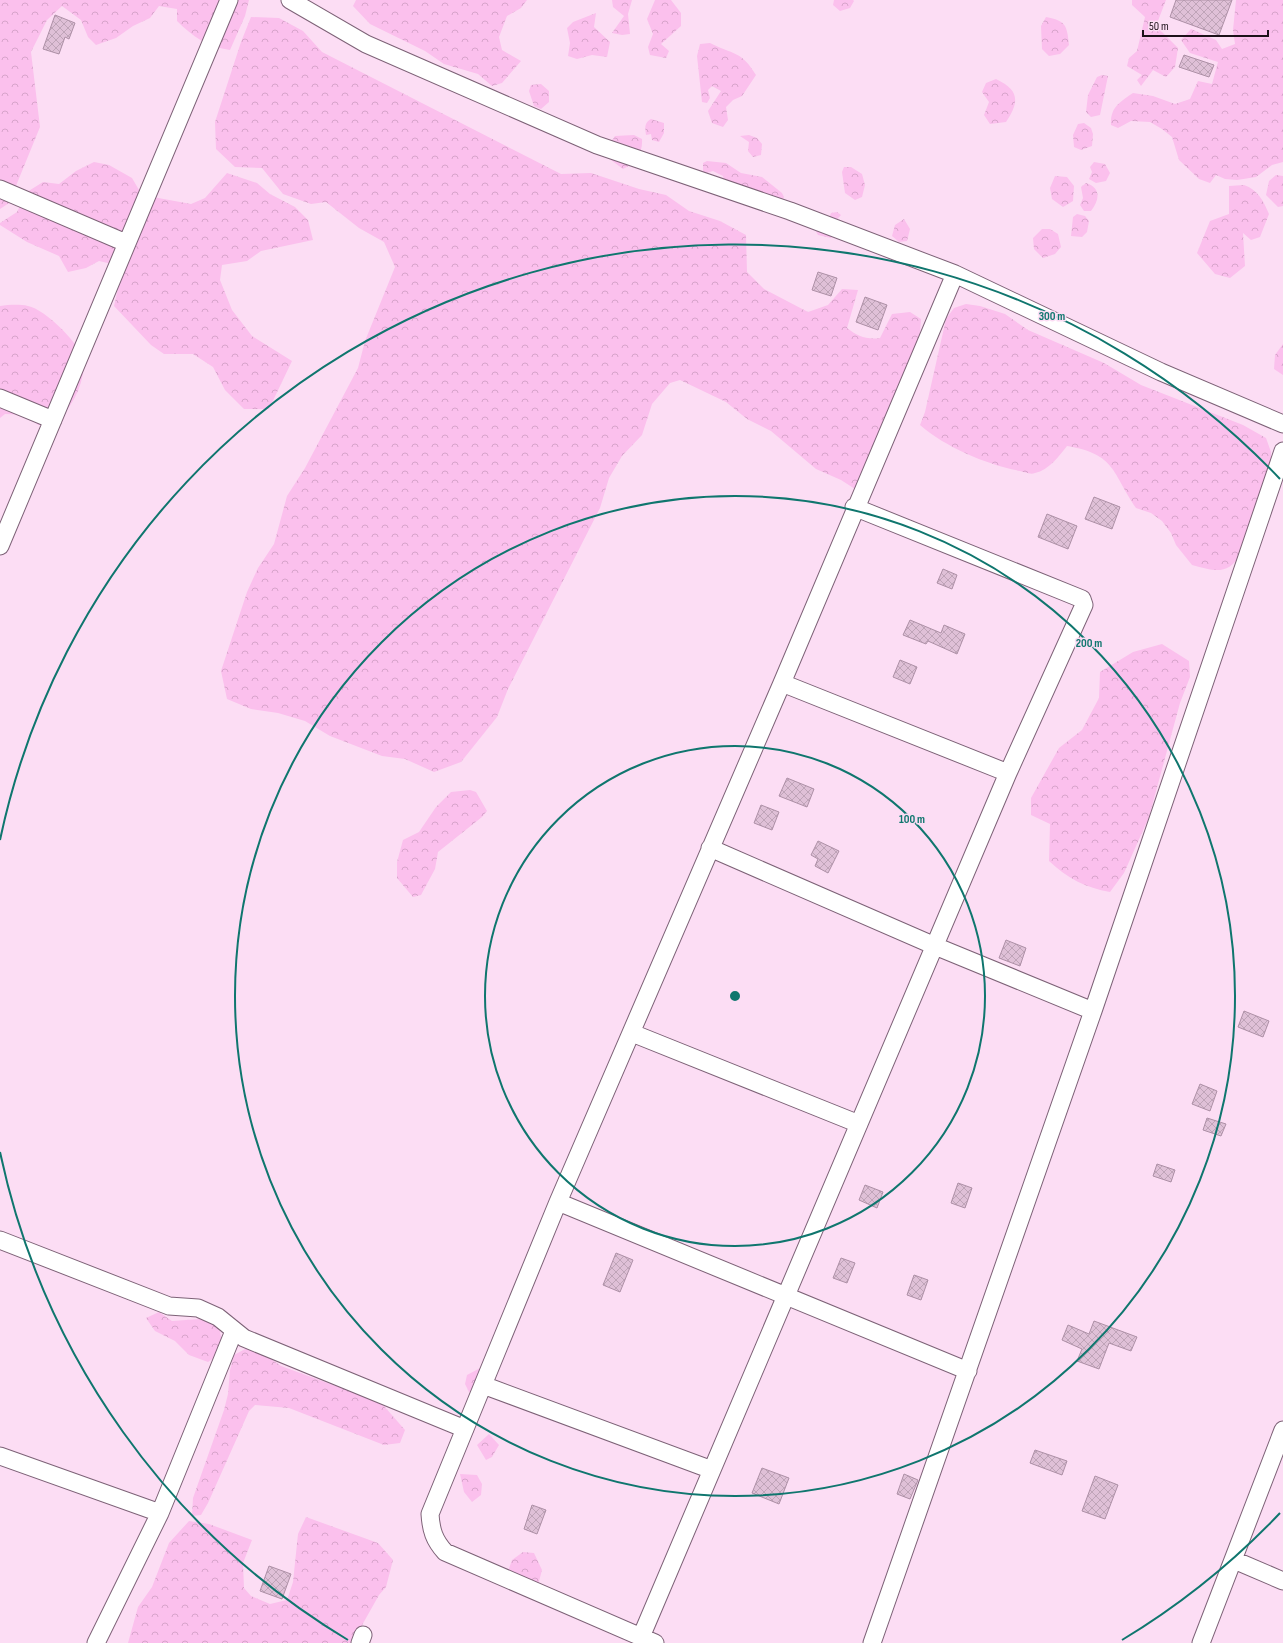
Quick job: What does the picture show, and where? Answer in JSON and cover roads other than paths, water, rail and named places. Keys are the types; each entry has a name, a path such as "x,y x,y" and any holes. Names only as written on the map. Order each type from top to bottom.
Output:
{"street":[{"path":"0,546 229,0"},
{"path":"290,0 366,44 597,145 790,211 954,274 1161,372 1283,424"},
{"path":"0,189 126,243"},
{"path":"854,508 1083,600 1084,604 1008,773 712,1470 648,1640 445,1552 437,1543 431,1531 430,1514 558,1202 782,683 854,508 954,274"},
{"path":"0,398 52,420"},
{"path":"872,1643 1093,1011 1283,451"},
{"path":"782,683 1008,773"},
{"path":"710,848 935,946 1093,1011"},
{"path":"632,1033 859,1124"},
{"path":"558,1202 968,1371"},
{"path":"0,1240 169,1306 198,1308 218,1317 244,1338 465,1429"},
{"path":"96,1643 160,1513 234,1331"},
{"path":"483,1385 712,1470"},
{"path":"1201,1643 1283,1430"},
{"path":"0,1456 160,1513"},
{"path":"1234,1560 1283,1581"}]}
